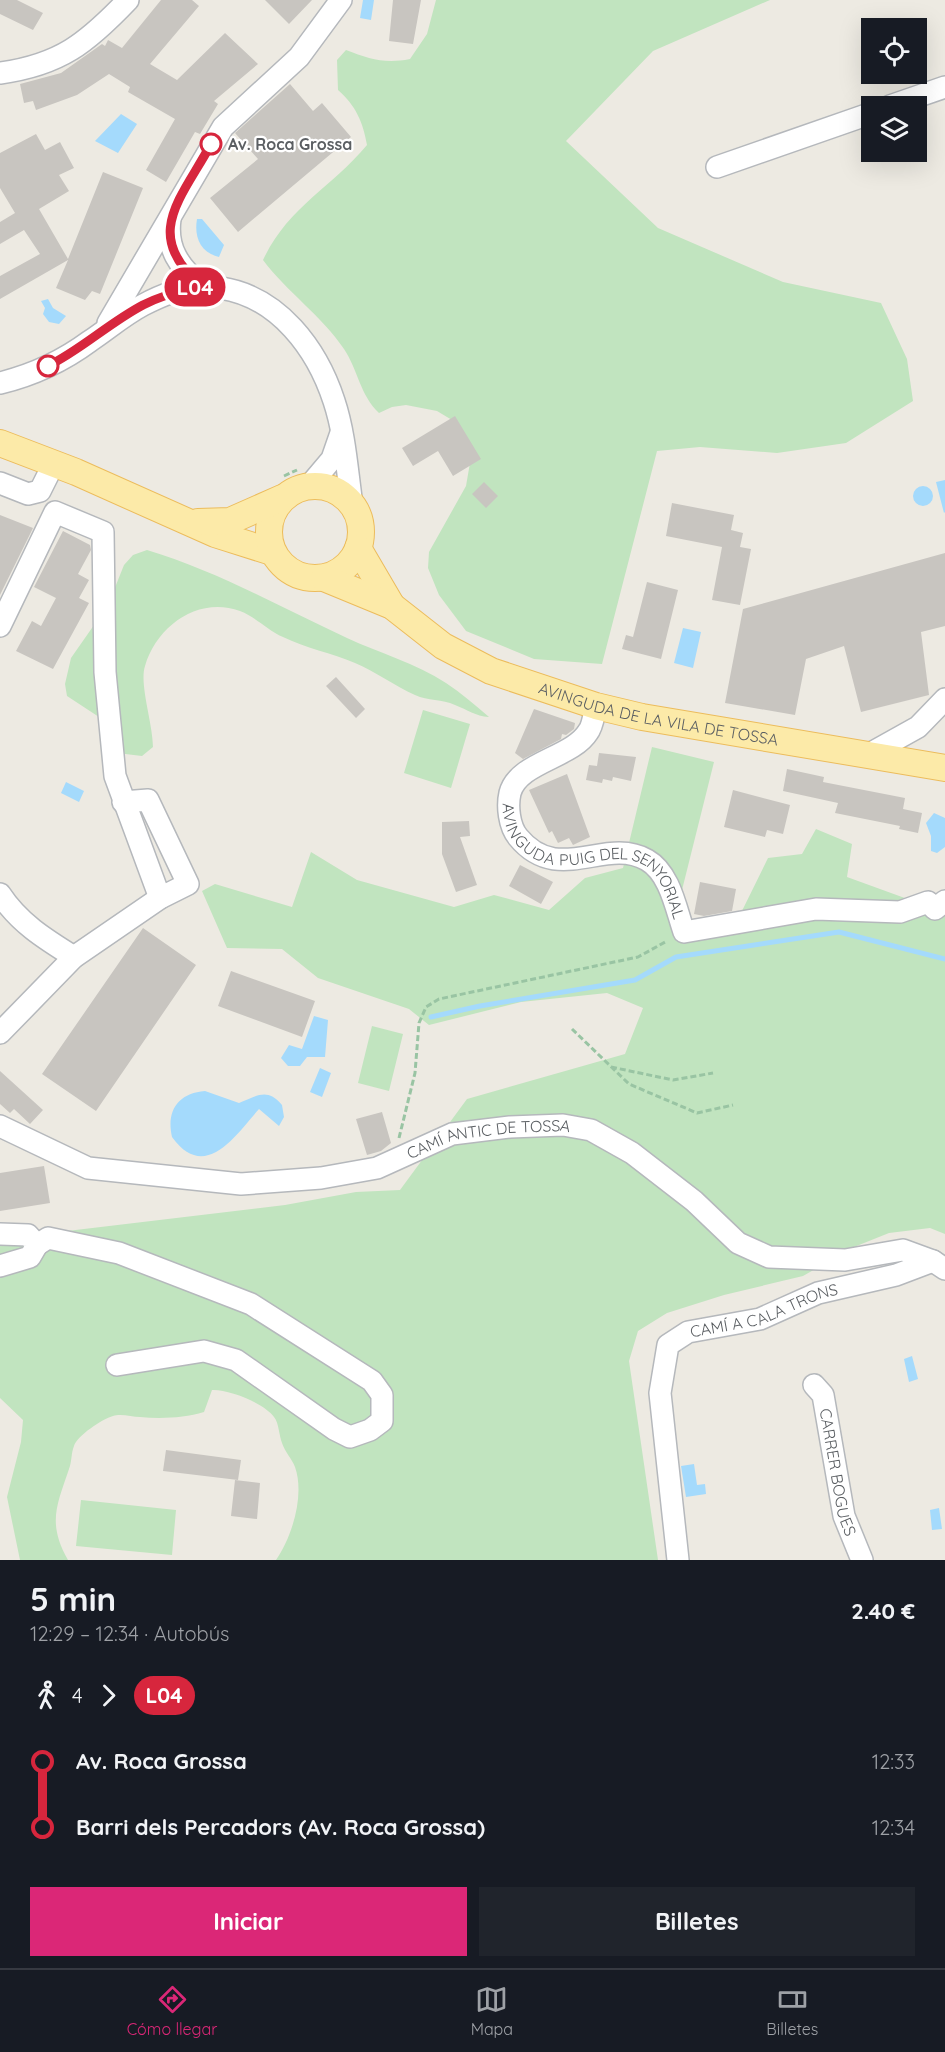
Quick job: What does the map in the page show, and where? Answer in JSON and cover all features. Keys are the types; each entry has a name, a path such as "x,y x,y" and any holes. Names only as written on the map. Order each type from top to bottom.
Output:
{"main road":[{"path":"0,443 54,463 189,520 215,534 272,552 269,525 281,488"},
{"path":"189,520 206,523 230,521 258,511 281,488 305,477 330,488 352,504 361,528 358,548 343,569 324,578"},
{"name":"AVINGUDA DE LA VILA DE TOSSA","path":"358,548 392,606"},
{"name":"AVINGUDA DE LA VILA DE TOSSA","path":"272,552 279,562 294,574 324,578 392,606 431,638 464,659 523,683 596,706 642,717 936,767"}],"street":[{"path":"0,73 34,67 59,57 95,33 128,0"},
{"path":"102,333 223,127 300,57 341,0"},
{"path":"919,96 945,87"},
{"path":"717,167 861,117"},
{"path":"171,217 169,241 173,253 189,275 194,287"},
{"path":"0,383 31,374 75,352 141,306 194,287 242,293 257,299 280,314 301,338 321,370 335,402 342,430 352,504"},
{"path":"305,477 332,459 342,430"},
{"path":"0,483 28,494 40,491 54,463"},
{"path":"0,626 55,512 103,532 105,672 115,776 160,898"},
{"path":"866,756 918,727 945,699"},
{"name":"AVINGUDA PUIG DEL SENYORIAL","path":"596,706 588,733 559,755 523,773 510,792 509,811 514,832 522,842 540,855 555,860 622,855 647,860 663,875 684,932 816,909 900,912 928,902 935,909 945,901"},
{"path":"918,727 917,751 936,767"},
{"path":"0,1033 74,957 160,898 188,884 148,800 123,802"},
{"path":"0,894 11,911 39,935 74,957"},
{"name":"CAMÍ ANTIC DE TOSSA","path":"0,1126 88,1168 241,1184 321,1178 377,1168 452,1134 510,1127 563,1125 591,1130 632,1153 694,1201 738,1243 769,1257 845,1260 903,1250 939,1265"},
{"path":"0,1234 28,1235 37,1245"},
{"path":"0,1266 30,1257 37,1245 48,1238 119,1253 251,1304 372,1381 382,1395 382,1422 370,1430 350,1437 334,1429 236,1360 204,1351 117,1365"},
{"name":"CAMÍ A CALA TRONS","path":"678,1560 660,1393 668,1345 688,1332 760,1319 818,1293 939,1265"},
{"name":"CARRER BOGUES","path":"814,1385 823,1395 844,1516 862,1560"}],"path":[{"path":"281,488 305,477"},
{"path":"398,1143 415,1072 419,1023 426,1007 440,999 638,957 684,932"},
{"path":"573,1029 629,1084 697,1113 733,1105"},
{"path":"610,1066 673,1080 713,1073"}],"green space":[{"path":"436,0 770,0 653,51 566,141 658,228 783,282 881,303 907,359 913,401 846,443 777,453 700,447 657,451 602,664 534,659 466,631 439,595 428,568 429,552 466,486 471,457 452,420 437,411 406,405 392,407 379,413 367,398 349,357 335,337 263,260 273,242 297,212 367,145 358,115 350,102 338,90 337,60 346,50 377,60 410,59 427,34"},
{"path":"147,550 198,568 347,638 410,664 452,687 489,717 450,703 415,695 355,663 283,637 240,611 224,607 209,608 195,611 169,627 159,638 145,666 144,683 153,747 142,756 117,753 99,717 67,696 65,684 71,658 108,605 124,565 133,555"},
{"path":"423,710 470,724 451,788 404,773"},
{"path":"652,747 714,762 679,902 688,922 739,917 768,858 802,854 816,829 852,844 847,877 935,909 945,907 945,1234 930,1228 889,1233 854,1247 803,1276 724,1295 667,1313 638,1331 629,1361 658,1560 276,1560 292,1528 298,1503 298,1478 295,1467 283,1446 276,1420 269,1412 245,1398 212,1390 204,1412 164,1418 116,1415 90,1428 76,1442 73,1449 56,1514 58,1535 68,1560 20,1560 7,1497 21,1442 23,1420 0,1398 0,1239 285,1205 356,1192 400,1190 467,1099 625,1054 643,1008 607,993 521,1002 429,1025 409,1009 318,978 282,949 227,948 202,891 215,884 292,907 311,852 357,880 454,907 494,895 549,910 585,878 623,868"},
{"path":"372,1026 403,1034 389,1091 358,1083"},
{"path":"81,1500 176,1510 172,1555 76,1546"}],"water":[{"path":"363,0 374,0 371,20 360,18"},
{"path":"121,114 137,124 118,153 95,141"},
{"path":"197,219 202,219 224,245 219,257 212,255 200,243 196,232"},
{"path":"48,299 53,308 66,316 59,324 49,322 43,314 45,308 41,301"},
{"path":"945,480 945,512 944,513 936,482"},
{"path":"923,486 930,489 933,496 930,503 923,506 916,503 913,496 916,489"},
{"path":"683,628 701,632 693,668 674,663"},
{"path":"66,782 84,791 79,802 61,793"},
{"path":"934,813 945,818 945,847 937,853 931,851 931,836 926,823"},
{"path":"314,1016 328,1020 325,1057 307,1057 300,1066 288,1066 281,1058 289,1045 302,1049"},
{"path":"320,1068 331,1073 322,1097 310,1092"},
{"path":"205,1091 239,1103 257,1096 271,1096 282,1105 284,1117 279,1126 259,1109 219,1150 208,1155 196,1156 184,1150 172,1137 171,1119 176,1105 181,1100 196,1092"},
{"path":"912,1356 918,1379 909,1382 904,1359"},
{"path":"694,1464 697,1485 705,1484 706,1494 686,1497 681,1466"},
{"path":"939,1508 942,1529 932,1530 930,1510"}],"building":[{"path":"0,0 17,0 43,13 33,30 0,14"},
{"path":"161,0 192,0 199,6 150,64 177,80 225,33 258,64 214,101 218,104 200,134 195,132 166,182 146,170 175,119 128,92 130,87 109,74 77,95 36,110 33,101 24,103 20,84 61,73 102,44 105,46 108,40 122,48"},
{"path":"265,0 312,0 289,24"},
{"path":"393,0 421,0 413,44 389,41"},
{"path":"290,84 313,111 322,103 351,137 238,232 210,198 258,159 235,133"},
{"path":"36,134 45,150 60,142 74,168 59,175 69,191 39,209 68,259 103,172 143,188 100,294 92,291 85,300 56,288 68,260 0,299 0,276 40,254 24,230 0,244 0,222 15,213 0,188 0,153"},
{"path":"455,416 481,459 453,476 438,451 413,466 402,448"},
{"path":"484,482 498,496 486,508 472,494"},
{"path":"672,503 734,515 731,530 743,533 740,547 751,549 740,605 712,600 722,547 666,536"},
{"path":"0,515 33,528 0,595"},
{"path":"63,531 90,545 91,550 78,574 89,580 79,598 89,603 53,669 16,651 32,621 41,626 56,598 34,587"},
{"path":"945,553 945,626 921,632 929,695 861,712 844,646 806,659 795,715 725,703 743,609"},
{"path":"647,582 678,590 661,659 622,649 626,635 633,637"},
{"path":"336,677 365,709 356,718 326,686"},
{"path":"534,709 575,723 574,729 566,735 562,734 561,739 523,759 515,753"},
{"path":"599,753 636,757 631,781 613,777 612,781 603,779 602,783 586,780 589,765 597,766"},
{"path":"787,769 824,777 823,782 905,798 903,809 922,813 918,833 899,829 900,826 835,813 838,803 783,791"},
{"path":"567,774 590,837 573,845 569,838 558,843 552,831 549,833 529,790"},
{"path":"733,790 790,805 783,834 767,830 765,837 724,827"},
{"path":"469,821 470,836 460,837 477,885 456,892 442,854 442,822"},
{"path":"520,865 553,882 541,904 509,886"},
{"path":"700,882 736,889 732,911 704,916 694,914"},
{"path":"143,928 196,965 96,1111 42,1074"},
{"path":"231,971 315,1001 302,1037 218,1006"},
{"path":"0,1071 43,1110 30,1124 14,1109 10,1113 0,1104"},
{"path":"382,1112 391,1143 381,1151 367,1155 356,1119"},
{"path":"44,1166 50,1203 0,1211 0,1173"},
{"path":"166,1450 241,1460 238,1480 163,1471"},
{"path":"235,1480 260,1483 257,1519 231,1516"}],"waterway":[{"path":"431,1017 480,1006 635,980 676,957 839,932 945,959"}],"bus line":[{"name":"L04","path":"48,366 75,352 141,306 158,298 201,285 180,265 169,241 169,232 171,217 211,144"}],"place":[{"name":"Av. Roca Grossa","path":"211,144"}]}
